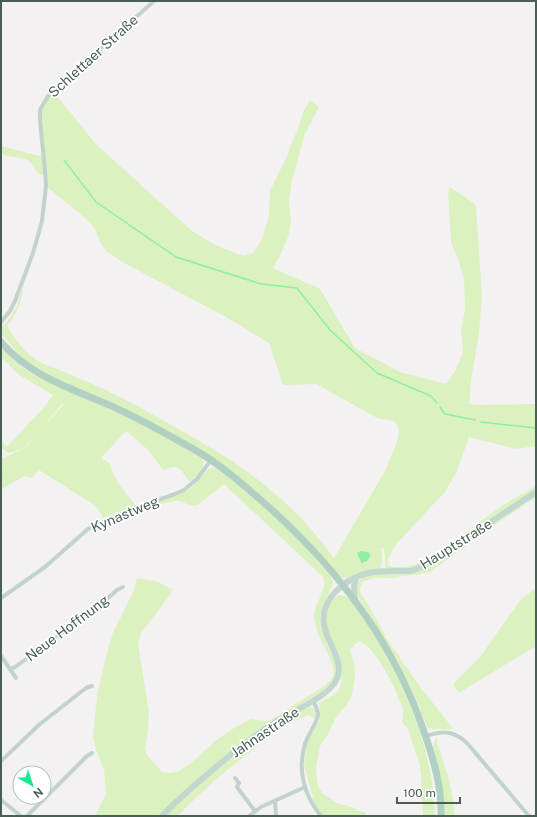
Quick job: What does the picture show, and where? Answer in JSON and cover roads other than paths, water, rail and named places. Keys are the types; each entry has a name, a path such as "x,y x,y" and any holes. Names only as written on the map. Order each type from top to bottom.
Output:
{"main road":[{"path":"1,342 20,360 44,377 133,416 178,440 211,460 243,484 312,550 343,585 355,602 383,643 405,684 426,736 435,767 438,781 441,816"}],"street":[{"name":"Schlettaer Straße","path":"1,322 10,311 15,301 33,253 42,221 46,186 46,170 40,110 48,96 53,91 154,1"},
{"name":"Kynastweg","path":"2,596 45,567 88,529 127,511 184,490 197,479 211,460"},
{"name":"Hauptstraße","path":"343,585 369,573 414,570 426,564 536,492"},
{"path":"355,602 354,585 356,578"},
{"name":"Jahnastraße","path":"162,816 203,778 248,742 280,719 313,701 332,687 337,679 339,665 323,623 324,609 332,596 343,585"},
{"name":"Neue Hoffnung","path":"11,670 123,587"},
{"path":"1,656 16,678"},
{"path":"1,761 48,717 86,688 92,686"},
{"path":"313,701 318,716 304,748 302,766 305,787 312,804 321,816"},
{"path":"426,736 437,733 447,733 455,734 462,738 529,816"},
{"path":"27,816 92,753"},
{"path":"235,778 239,783 237,787 255,811"},
{"path":"249,816 255,811 305,787"},
{"path":"1,800 21,816"},
{"path":"275,801 276,816"}],"waterway":[{"path":"64,160 96,202 176,257 261,284 297,288 330,330 377,373 431,396 437,403"},
{"path":"440,407 445,414 475,420"},
{"path":"481,422 536,428"}]}
